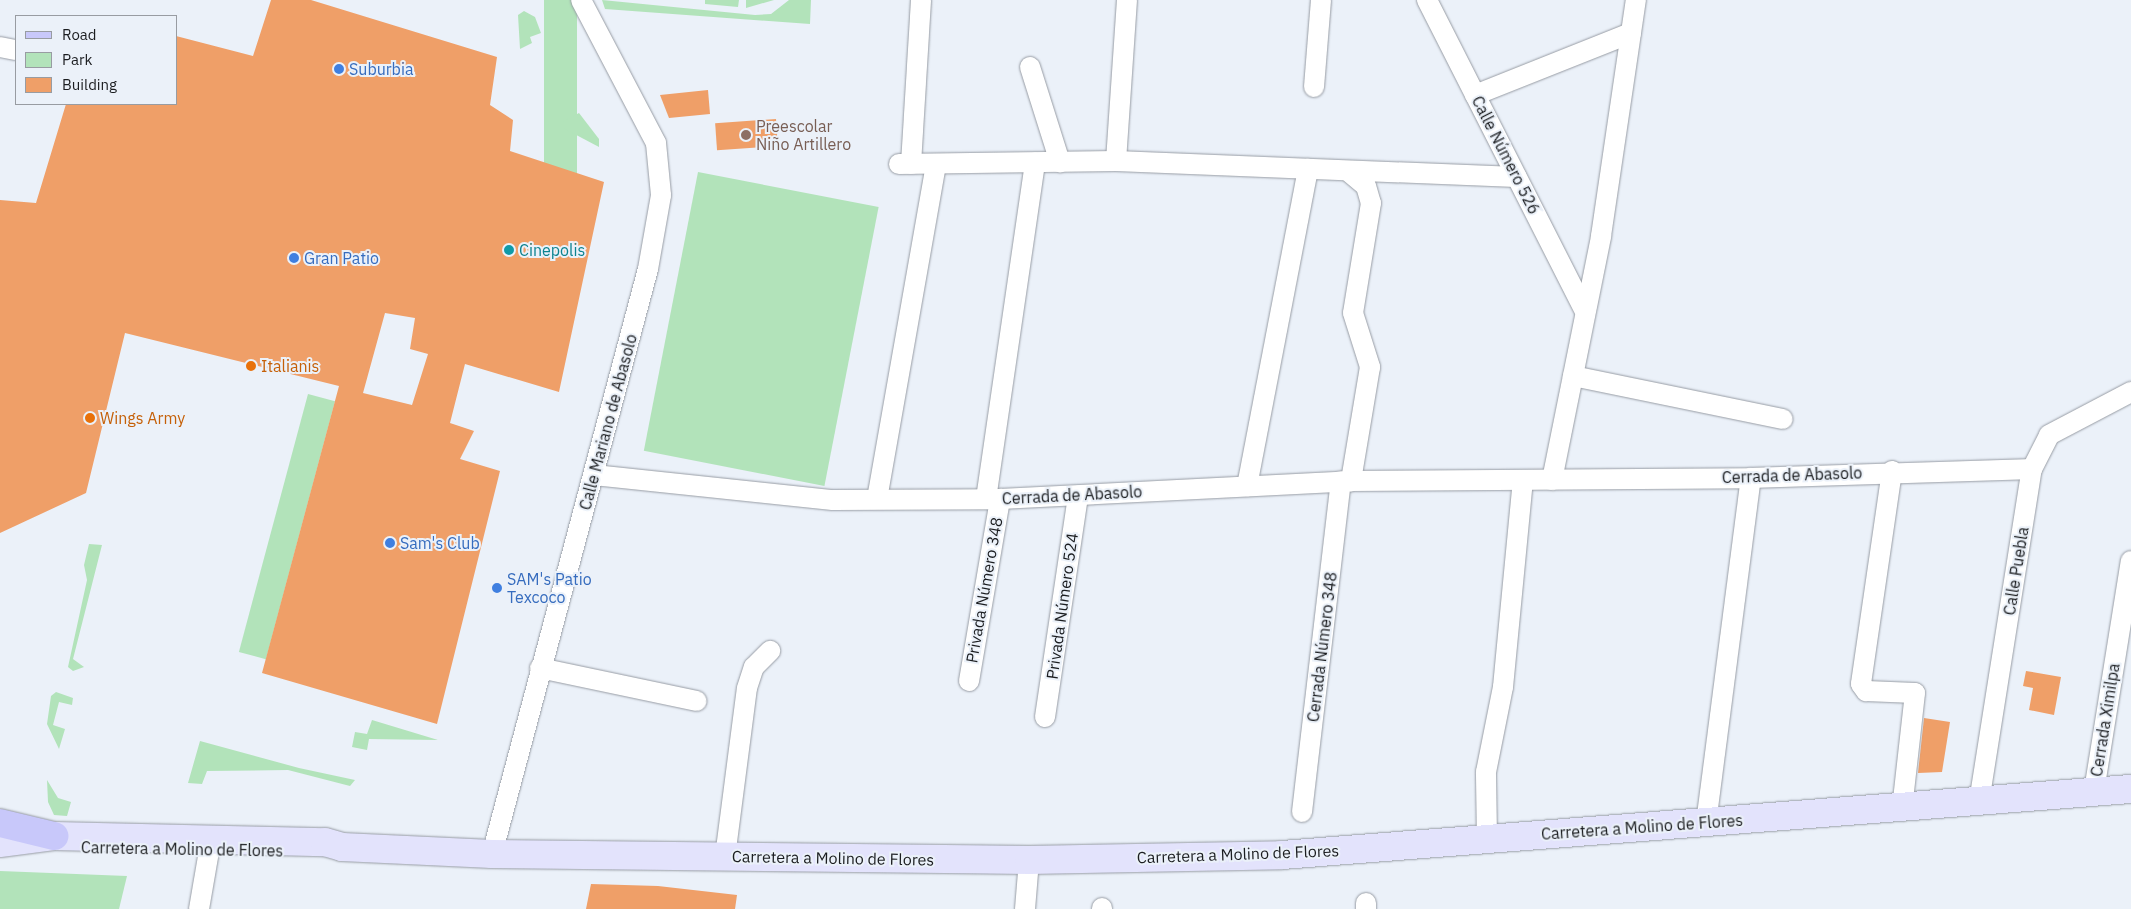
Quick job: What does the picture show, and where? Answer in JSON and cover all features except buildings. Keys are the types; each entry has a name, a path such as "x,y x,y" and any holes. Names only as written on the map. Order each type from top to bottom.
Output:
{"main road":[{"name":"Carretera a Molino de Flores","path":"7,840 54,836 325,842 342,847 492,854 726,857 1029,860 1282,855 1902,809 2131,789"},
{"path":"0,823 54,836"},
{"name":"Carretera a Molino de Flores","path":"7,840 54,847 209,852 324,852 342,847"}],"street":[{"name":"Calle Mariano de Abasolo","path":"492,854 540,668 594,475 648,269 661,195 656,143 581,0"},
{"path":"921,0 905,164 1116,162 1517,177"},
{"path":"1116,162 1127,0"},
{"path":"1314,87 1321,0"},
{"name":"Calle Número 526","path":"1427,0 1584,310"},
{"path":"1552,480 1584,310 1601,236 1636,0"},
{"path":"1475,95 1630,33"},
{"path":"0,47 15,50"},
{"path":"1030,67 1060,162"},
{"name":"Privada Número 348","path":"969,681 1035,163"},
{"path":"877,499 936,164"},
{"path":"1247,486 1308,169"},
{"name":"Cerrada Número 348","path":"1302,812 1346,481 1370,367 1353,313 1371,203 1366,186 1348,171"},
{"path":"1573,376 1783,419"},
{"name":"Calle Puebla","path":"1979,802 2032,469 2049,435 2131,392"},
{"name":"Cerrada de Abasolo","path":"594,475 802,499 993,499 1346,481 1751,478 1892,471 2032,469"},
{"path":"1892,471 1861,684 1866,691 1915,693 1902,809"},
{"path":"1706,823 1751,478"},
{"path":"1487,839 1486,772 1503,687 1523,480"},
{"name":"Privada Número 524","path":"1045,717 1078,495"},
{"name":"Cerrada Ximilpa","path":"2094,791 2131,561"},
{"path":"726,857 747,688 754,666 770,651"},
{"path":"540,668 697,701"},
{"path":"199,909 209,852"},
{"path":"1025,909 1029,860"}],"green space":[{"path":"544,0 577,0 577,173 544,173"},
{"path":"602,0 755,15 771,14 789,0 811,0 810,24 605,9"},
{"path":"705,0 739,0 738,7 705,4"},
{"path":"746,0 774,0 746,8"},
{"path":"524,11 535,17 541,33 530,37 532,43 520,49 518,15"},
{"path":"579,113 599,139 599,147 563,128 562,122"},
{"path":"698,172 879,207 824,486 644,451"},
{"path":"308,394 335,401 266,659 239,652"},
{"path":"89,544 102,545 73,659 84,667 73,671 68,667 87,580 84,565"},
{"path":"56,692 73,698 72,705 59,702 53,725 65,729 59,749 47,724 51,696"},
{"path":"372,720 438,740 369,739 367,750 352,747 355,732 367,734"},
{"path":"200,741 299,768 355,780 350,786 288,770 207,771 202,784 188,783"},
{"path":"47,780 58,798 71,802 67,816 54,815 48,802"},
{"path":"0,871 127,876 119,909 0,909"}],"place":[{"name":"Suburbia","path":"339,69"},
{"name":"Preescolar Niño Artillero","path":"746,135"},
{"name":"Cinepolis","path":"509,250"},
{"name":"Gran Patio","path":"294,258"},
{"name":"Italianis","path":"251,366"},
{"name":"Wings Army","path":"90,418"},
{"name":"Sam's Club","path":"390,543"},
{"name":"SAM's Patio Texcoco","path":"497,588"}]}
